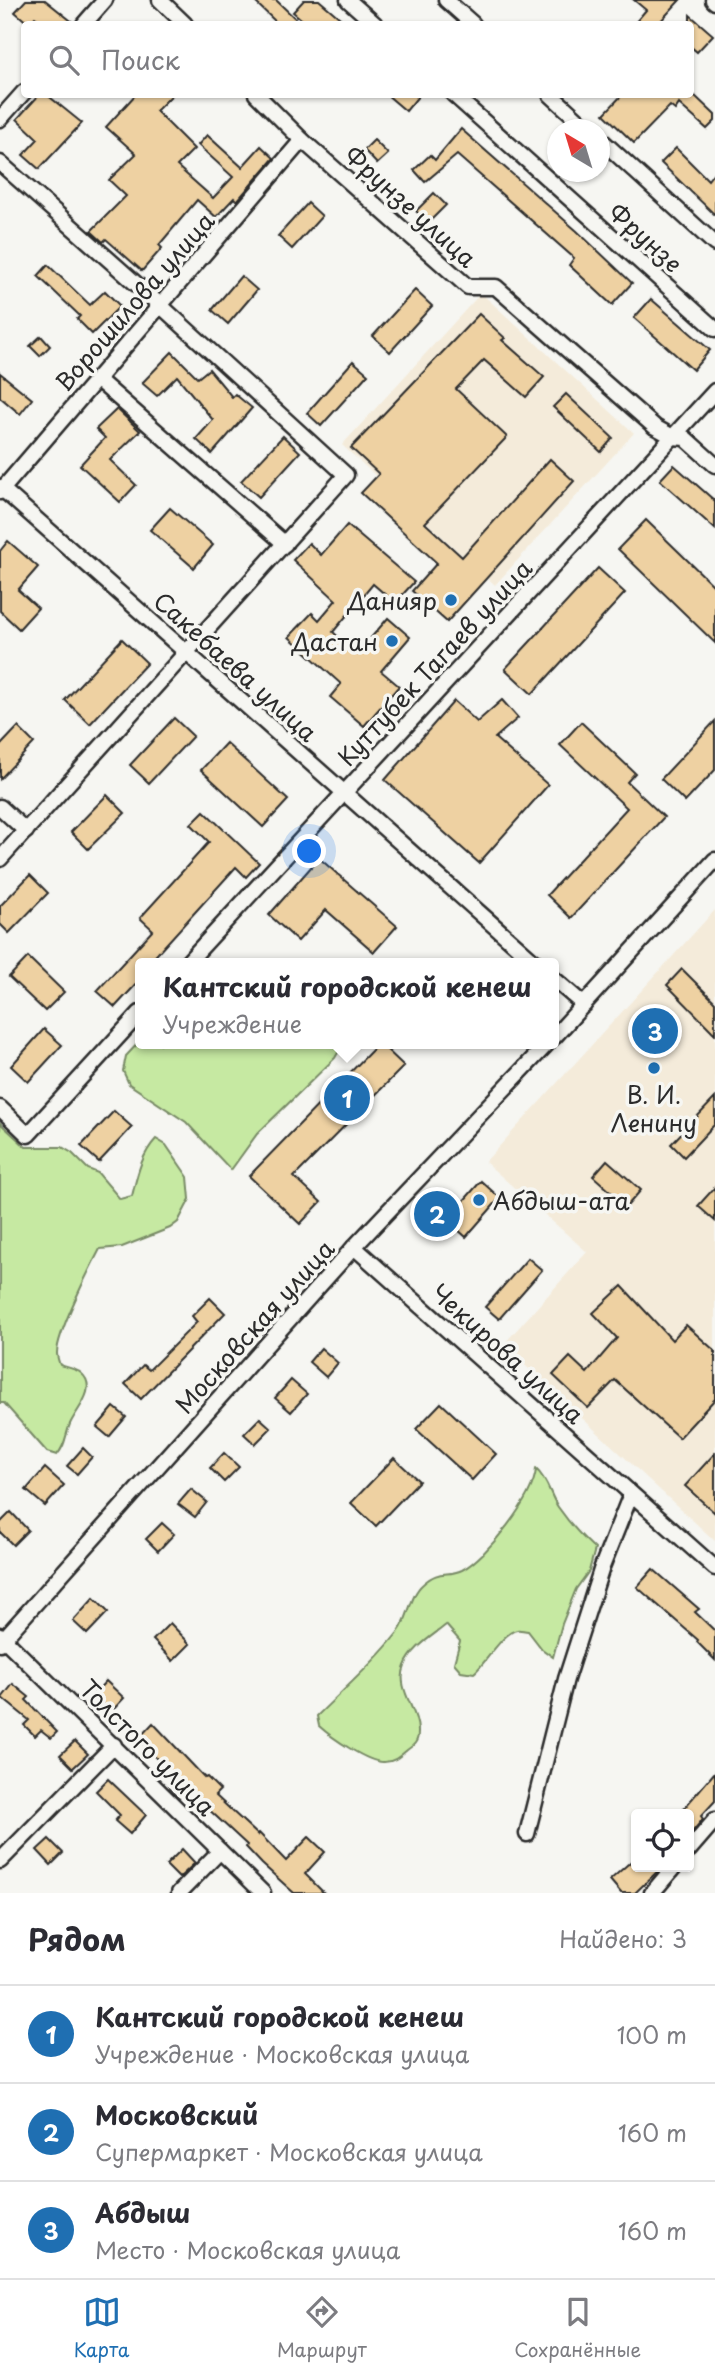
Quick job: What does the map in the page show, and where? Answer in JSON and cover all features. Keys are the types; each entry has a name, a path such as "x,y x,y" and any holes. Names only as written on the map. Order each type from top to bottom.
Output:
{"street":[{"path":"87,21 105,0"},
{"path":"160,0 182,21"},
{"path":"348,0 372,21"},
{"path":"446,0 470,21"},
{"path":"0,119 21,95"},
{"name":"Фрунзе улица","path":"260,98 302,140 468,287 496,287 655,426 673,437 685,438 715,465"},
{"name":"Фрунзе","path":"457,98 715,329"},
{"path":"554,98 577,119"},
{"name":"Ворошилова улица","path":"1,490 302,140"},
{"name":"Фрунзе","path":"610,148 715,244"},
{"path":"0,163 346,475 0,859"},
{"path":"97,379 285,544"},
{"name":"Куттубек Тагаев улица","path":"192,958 715,391"},
{"name":"Сакебаева улица","path":"1,490 530,958"},
{"path":"0,807 26,831"},
{"path":"559,1032 715,860"},
{"path":"559,983 584,1005"},
{"path":"0,1108 28,1135 135,1019"},
{"name":"Московская улица","path":"1,1639 355,1247 543,1049"},
{"name":"Чекирова улица","path":"355,1247 715,1568"},
{"path":"527,1834 566,1679 602,1567 632,1494"},
{"name":"Толстого улица","path":"1,1639 114,1745 263,1893"},
{"path":"0,1861 114,1745"},
{"path":"694,1844 715,1820"},
{"path":"179,1893 220,1851"},
{"path":"652,1893 670,1872"}],"shaded area":[{"path":"481,293 634,433 495,585 342,445"},
{"name":"Абдыш-ата","path":"715,910 715,1541 503,1345 587,1252 485,1162"}],"green space":[{"path":"135,1046 135,1049 340,1049 335,1058 257,1134 231,1170 186,1122 129,1084 123,1071 126,1056"},
{"path":"0,1123 26,1147 62,1147 72,1153 88,1169 98,1173 120,1199 132,1196 143,1159 156,1139 166,1145 188,1177 190,1199 178,1222 170,1228 122,1247 100,1249 82,1286 62,1332 57,1354 60,1365 77,1370 86,1379 87,1392 57,1455 47,1452 4,1403 0,1403"},
{"path":"536,1469 562,1513 595,1549 589,1571 576,1589 562,1624 553,1657 542,1649 528,1631 518,1630 506,1636 474,1673 461,1671 454,1663 460,1641 446,1625 417,1648 405,1666 403,1683 418,1733 412,1746 394,1760 377,1761 350,1749 325,1731 319,1726 317,1716 399,1631 419,1589 434,1576 462,1570 484,1553 518,1510 527,1495"}],"building":[{"path":"26,0 45,0 71,21 40,21 35,17 32,21 26,21 15,12"},
{"path":"253,0 276,0 298,21 275,21"},
{"path":"304,0 319,0 344,21 304,21 293,12"},
{"path":"634,0 680,0 661,21 637,21 646,10"},
{"path":"690,15 713,35 697,52 694,49 694,21 690,21"},
{"path":"694,95 715,115 715,121 707,129 679,104 675,110 670,106 634,143 604,114 619,98 694,98"},
{"path":"36,98 51,98 82,123 39,169 23,155 38,139 17,119"},
{"path":"132,98 169,98 156,111 194,149 177,166 213,198 233,177 198,145 207,135 242,167 261,146 274,158 237,201 234,198 216,217 197,200 159,245 162,248 142,271 106,239 103,242 91,231 126,196 109,180 136,154 106,127"},
{"path":"391,98 417,98 406,111"},
{"path":"461,129 632,283 612,305 569,265 574,258 457,155 425,182 414,170 430,155 435,160"},
{"path":"374,140 388,154 377,164 364,150"},
{"path":"676,148 708,180 715,171 715,215 661,163"},
{"path":"434,193 446,205 428,223 416,211"},
{"path":"308,203 322,216 292,249 278,236"},
{"path":"48,265 90,305 105,291 120,306 92,334 77,319 80,316 38,276"},
{"path":"241,276 257,290 228,324 212,310"},
{"path":"415,290 432,306 390,352 373,336"},
{"path":"651,299 710,350 693,370 634,318"},
{"path":"479,314 505,338 502,340 544,377 526,397 484,360 456,389 507,437 425,523 462,557 550,459 574,481 447,622 412,591 437,563 361,493 379,474 351,448"},
{"path":"41,336 50,346 40,356 30,346"},
{"path":"172,352 198,378 209,369 232,397 235,394 252,408 212,454 196,439 213,420 177,376 157,396 142,383"},
{"path":"353,361 368,374 321,426 307,413"},
{"path":"0,373 32,399 20,414 0,397"},
{"path":"566,394 613,438 601,452 553,407"},
{"path":"117,409 140,431 110,460 136,485 120,502 80,465 105,438 96,429"},
{"path":"283,436 300,452 259,497 241,481"},
{"path":"674,465 715,501 715,529 660,480"},
{"path":"170,508 213,545 194,568 150,530"},
{"path":"646,520 715,587 715,643 618,549"},
{"path":"347,525 414,582 395,603 373,584 333,632 357,654 388,618 410,637 381,671 399,686 364,726 330,697 341,684 289,637 312,613 319,620 336,600 293,560 309,543 321,555"},
{"path":"8,541 38,567 18,590 38,608 19,629 0,611 0,551"},
{"path":"598,568 625,593 532,694 505,669"},
{"path":"122,639 147,663 90,724 65,700"},
{"path":"502,700 518,718 495,738 548,785 479,863 385,780 454,701 477,722"},
{"path":"174,718 193,736 149,783 130,765"},
{"path":"715,721 715,770 685,802 661,779"},
{"path":"581,722 635,773 627,782 664,817 571,918 547,895 627,808 560,745"},
{"path":"18,727 34,743 0,779 0,746"},
{"path":"226,743 288,800 263,827 201,770"},
{"path":"107,795 125,813 88,849 71,832"},
{"path":"204,811 259,863 246,877 236,867 154,958 135,958 135,985 115,1007 97,991 153,930 140,918 209,842 191,824"},
{"path":"319,858 397,926 374,952 326,910 298,941 269,915"},
{"path":"30,875 48,893 9,933 0,924 0,906"},
{"path":"28,957 64,992 45,1011 9,977"},
{"path":"682,969 715,1002 715,1034 667,985"},
{"path":"44,1029 62,1045 28,1082 11,1066"},
{"path":"373,1049 386,1049 404,1066 294,1177 321,1202 300,1224 249,1176"},
{"path":"715,1098 715,1124 684,1157 671,1144"},
{"path":"114,1111 132,1127 99,1162 81,1146"},
{"path":"607,1160 641,1190 627,1206 593,1176"},
{"path":"481,1181 500,1198 466,1237 447,1220"},
{"path":"715,1187 715,1221 698,1206"},
{"path":"528,1258 542,1270 499,1319 485,1307"},
{"path":"622,1286 672,1340 686,1325 715,1351 715,1399 679,1438 615,1380 588,1408 553,1375 570,1357 587,1373 617,1338 593,1313"},
{"path":"210,1298 225,1313 141,1399 125,1384 143,1365 149,1370 197,1322 192,1316"},
{"path":"321,1348 338,1363 326,1377 309,1362"},
{"path":"291,1380 307,1394 291,1412 275,1398"},
{"path":"441,1403 496,1454 472,1480 416,1429"},
{"path":"114,1407 126,1417 109,1437 97,1427"},
{"path":"260,1418 271,1428 255,1444 244,1434"},
{"path":"83,1448 92,1457 77,1474 67,1466"},
{"path":"224,1453 239,1467 224,1482 210,1468"},
{"path":"715,1453 715,1513 685,1486"},
{"path":"394,1458 419,1481 376,1526 351,1503"},
{"path":"45,1468 64,1485 45,1506 26,1490"},
{"path":"191,1489 207,1502 195,1517 178,1504"},
{"path":"11,1512 28,1530 13,1545 0,1532 0,1523"},
{"path":"162,1523 174,1534 158,1551 146,1539"},
{"path":"653,1569 699,1609 695,1612 715,1631 715,1660 698,1640 637,1587"},
{"path":"94,1598 108,1612 87,1634 73,1621"},
{"path":"170,1623 190,1644 173,1661 153,1640"},
{"path":"106,1681 124,1698 111,1712 93,1695"},
{"path":"13,1684 29,1697 26,1700 57,1732 51,1738 41,1730 35,1736 24,1725 29,1720 2,1698"},
{"path":"153,1723 205,1778 220,1790 215,1795 258,1835 259,1833 286,1861 309,1837 325,1852 305,1874 324,1893 294,1893 177,1780 138,1739"},
{"path":"75,1741 88,1754 73,1768 60,1755"},
{"path":"715,1772 715,1801 701,1816 703,1819 694,1830 694,1809 683,1809"},
{"path":"108,1779 146,1815 130,1834 115,1821 120,1815 96,1791"},
{"path":"49,1839 63,1853 51,1865 37,1850"},
{"path":"182,1849 195,1863 179,1878 166,1865"},
{"path":"631,1861 631,1872 657,1872 635,1893 621,1893 610,1880"}],"place":[{"name":"Данияр","path":"451,600"},
{"name":"Дастан","path":"392,641"},
{"name":"Абдыш","path":"655,1031"},
{"name":"В. И. Ленину","path":"654,1068"},
{"name":"Кантский городской кенеш","path":"347,1098"},
{"name":"Абдыш-ата","path":"479,1200"},
{"name":"Московский","path":"437,1214"}]}
